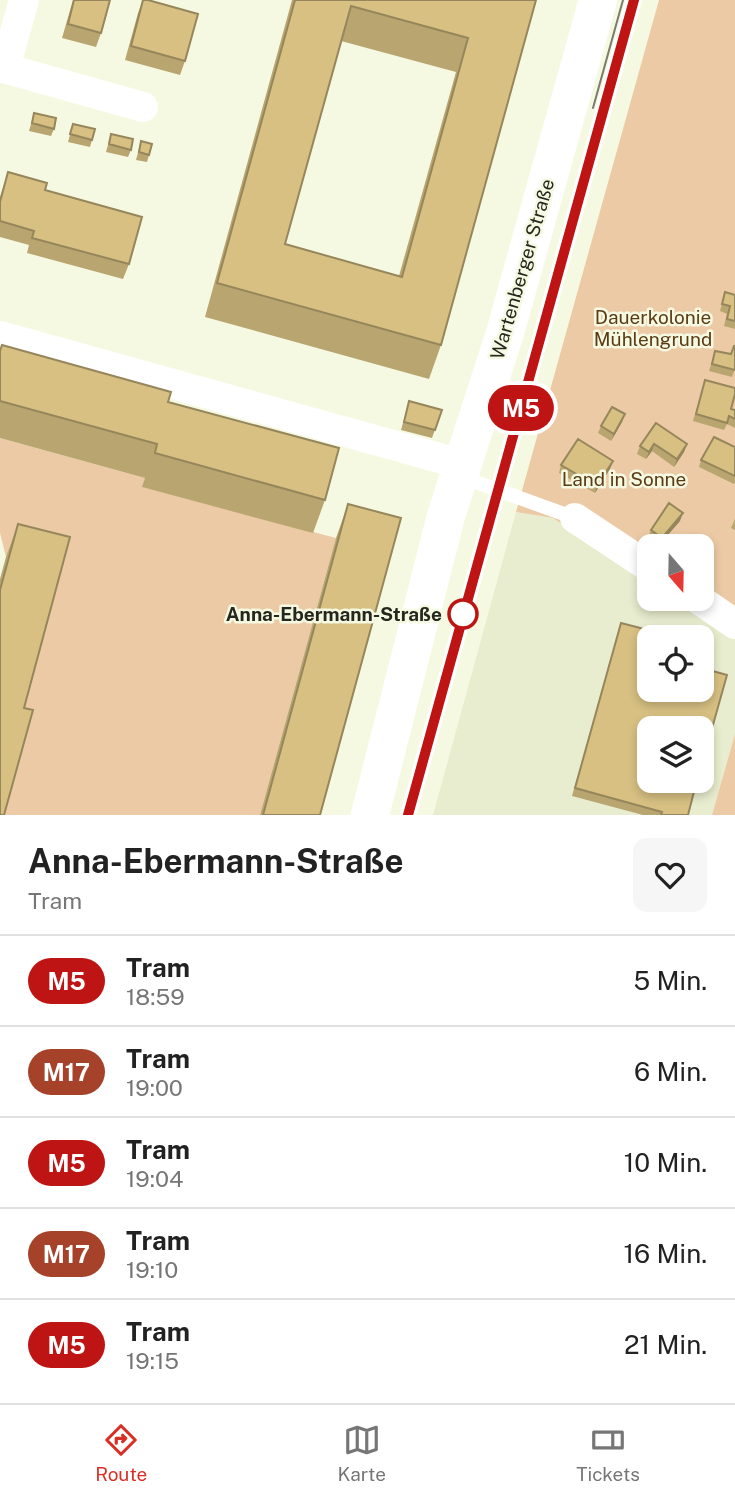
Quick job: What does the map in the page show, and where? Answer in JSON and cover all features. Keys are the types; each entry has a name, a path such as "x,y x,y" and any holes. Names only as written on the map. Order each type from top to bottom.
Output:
{"street":[{"path":"24,0 3,67 143,107"},
{"name":"Wartenberger Straße","path":"370,815 459,470 505,333 590,2"},
{"path":"0,336 459,470"},
{"path":"575,518 637,559"},
{"path":"714,610 735,624"}],"lane":[{"path":"459,470 575,518"}],"shaded area":[{"path":"516,512 553,518 637,574 637,611 692,611 714,625 637,625 637,702 714,702 714,625 735,639 735,734 712,815 433,815"}],"green space":[{"name":"Dauerkolonie Mühlengrund","path":"659,0 735,0 735,639 692,611 714,611 714,534 637,534 637,574 553,518 516,512"},
{"path":"0,438 145,478 143,487 336,538 260,815 1,815 11,741 57,571 6,557 0,533"},
{"path":"735,734 735,815 712,815"}],"building":[{"path":"74,0 110,0 101,33 68,24"},
{"path":"143,0 198,14 185,61 131,46"},
{"path":"295,0 536,0 441,345 217,283","holes":["351,6 468,38 402,277 285,244"]},
{"path":"34,113 56,118 54,129 32,123"},
{"path":"73,124 95,129 92,140 70,134"},
{"path":"111,134 133,139 131,150 109,144"},
{"path":"141,141 152,144 149,155 139,152"},
{"path":"8,172 47,183 45,190 142,217 129,264 32,238 34,231 0,221 0,202"},
{"path":"725,292 735,295 735,321 727,319 730,306 722,304"},
{"path":"2,345 171,392 168,402 339,448 325,500 155,453 157,444 0,401"},
{"path":"734,346 735,370 712,364 715,351 731,354"},
{"path":"705,380 735,388 731,409 735,410 735,419 729,416 727,423 696,414"},
{"path":"409,401 442,410 435,430 404,422"},
{"path":"612,407 625,414 614,434 601,426"},
{"path":"656,423 687,444 677,459 654,444 649,452 640,446"},
{"path":"714,437 735,447 735,476 701,460"},
{"path":"578,439 613,461 597,486 561,465"},
{"path":"669,503 683,513 665,534 656,534 651,530"},
{"path":"348,504 401,518 320,815 263,815"},
{"path":"18,524 70,537 24,708 33,710 4,815 0,815 0,590"},
{"path":"621,623 637,627 637,702 714,702 714,671 727,675 714,721 714,716 637,716 637,793 694,793 688,815 661,815 662,812 575,788"}],"tram line":[{"path":"593,108 623,0"},
{"path":"408,815 634,0"},
{"name":"M5","path":"408,815 634,0"}],"place":[{"name":"Anna-Ebermann-Straße","path":"463,614"}],"park label":[{"name":"Land in Sonne","path":"624,479"}]}
